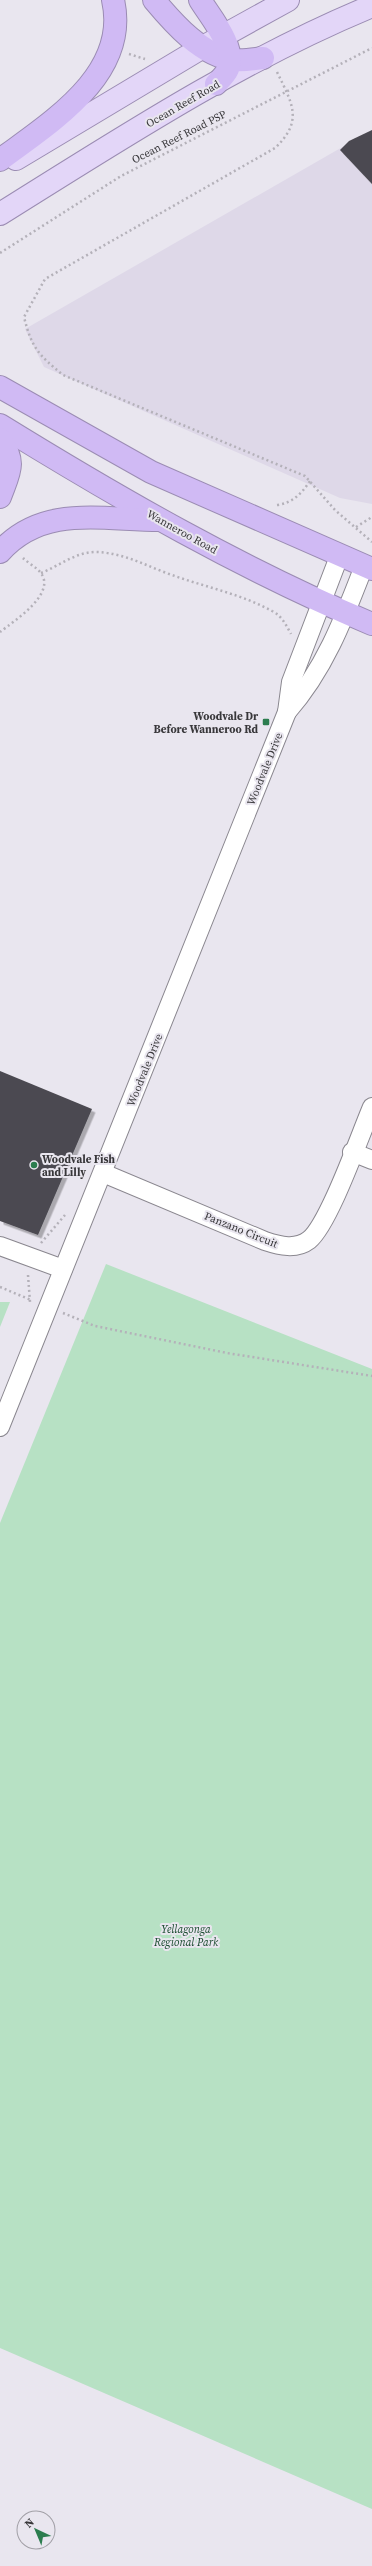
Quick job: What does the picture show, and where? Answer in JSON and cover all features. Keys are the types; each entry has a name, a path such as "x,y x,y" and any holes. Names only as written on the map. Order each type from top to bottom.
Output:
{"highway":[{"path":"0,160 53,121 90,87 111,49 115,10 113,0"},
{"path":"154,0 181,29 203,47 229,58 263,58"},
{"path":"200,0 222,36 229,58 227,70 216,84"},
{"path":"0,387 151,472 368,567"},
{"name":"Wanneroo Road","path":"0,425 160,520 238,562 321,602 372,624"},
{"path":"0,439 10,453 11,464 0,497"},
{"path":"0,552 23,532 50,521 81,516 114,520 160,520"}],"main road":[{"path":"0,169 203,47 288,0"},
{"name":"Ocean Reef Road","path":"0,214 104,149 216,84 263,58 372,6"}],"street":[{"name":"Woodvale Drive","path":"0,1427 288,712 291,682 340,554"},
{"name":"Woodvale Drive","path":"288,712 308,688 368,567"},
{"name":"Panzano Circuit","path":"103,1173 265,1241 281,1246 295,1246 309,1240 324,1221 372,1107"},
{"path":"352,1152 372,1160"},
{"path":"0,1246 64,1269"}],"path":[{"name":"Ocean Reef Road PSP","path":"0,253 121,176 372,48"},
{"path":"286,91 292,111 293,124 288,136 275,148 45,279 24,318 28,335 37,353 63,375 305,476 335,510 372,542"},
{"path":"356,527 372,517"},
{"path":"41,573 75,557 93,552 119,554 172,575 226,592 273,611 284,621 292,637"},
{"path":"0,632 41,596 44,584 41,573 21,557"},
{"path":"28,1307 31,1300 27,1276 41,1242 68,1212"},
{"path":"0,1287 95,1326 227,1353 372,1376"}],"shaded area":[{"path":"372,130 372,504 340,498 44,367 25,329"}],"green space":[{"name":"Yellagonga Regional Park","path":"106,1264 372,1369 372,2509 0,2348 0,1523"},
{"path":"0,1302 10,1302 0,1327"}],"building":[{"path":"372,130 372,184 340,150 349,141"},
{"name":"Woodvale Fish and Lilly","path":"0,1071 92,1109 38,1235 0,1221"}],"place":[{"name":"Woodvale Dr Before Wanneroo Rd","path":"266,722"},
{"name":"Woodvale Fish and Lilly","path":"34,1165"}]}
